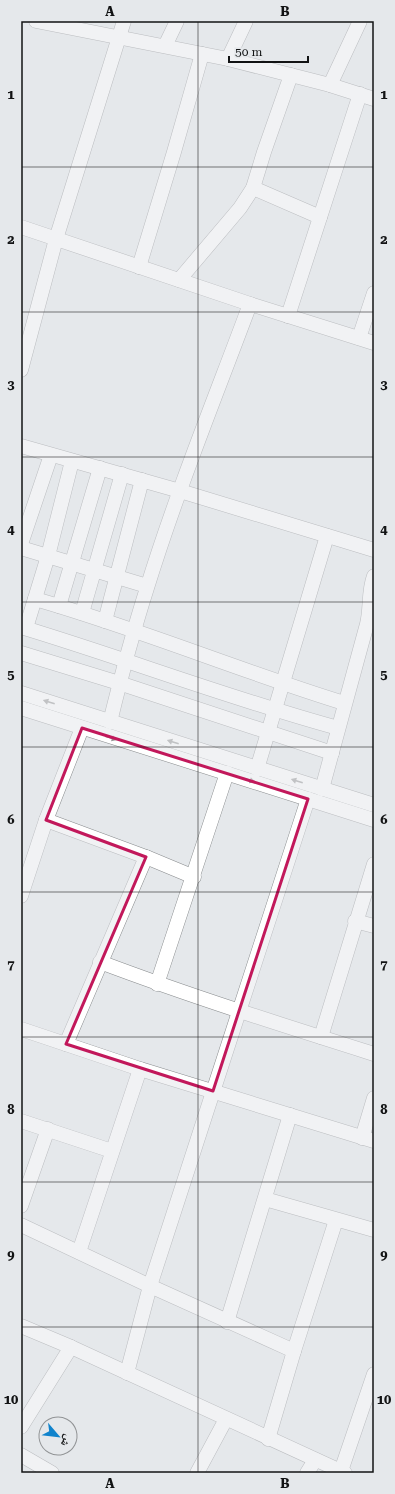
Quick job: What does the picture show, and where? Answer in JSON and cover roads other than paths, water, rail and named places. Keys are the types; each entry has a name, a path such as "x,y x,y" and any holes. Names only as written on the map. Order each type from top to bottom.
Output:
{"street":[{"path":"36,21 228,59 330,85 374,99"},
{"path":"21,370 56,239 120,38 124,21"},
{"path":"165,46 177,21"},
{"path":"228,59 246,21"},
{"path":"330,85 360,21"},
{"path":"139,267 202,54"},
{"path":"179,280 240,208 253,188 291,75"},
{"path":"288,316 360,94"},
{"path":"253,188 320,217"},
{"path":"21,227 250,304 374,343"},
{"path":"359,338 374,293"},
{"path":"21,896 46,820 87,730 104,720 119,683 147,586 180,491 250,304"},
{"path":"21,446 180,491 374,550"},
{"path":"21,544 51,455"},
{"path":"72,461 48,556 35,599 24,628 126,660 275,711 338,728"},
{"path":"59,606 100,468"},
{"path":"82,613 122,474"},
{"path":"105,621 142,480"},
{"path":"257,769 327,536"},
{"path":"21,548 147,586"},
{"path":"322,789 344,703 367,624 372,601 370,590 374,576"},
{"path":"35,599 134,630 282,684 344,703"},
{"path":"21,654 119,683 332,753"},
{"path":"21,693 374,805"},
{"path":"21,708 374,820"},
{"path":"157,984 194,877 227,773"},
{"path":"127,1374 150,1286 308,799"},
{"path":"46,820 146,857 194,877"},
{"path":"66,1044 146,857"},
{"path":"321,1037 374,864"},
{"path":"356,921 374,926"},
{"path":"100,962 157,984 240,1012 374,1054"},
{"path":"21,1029 140,1069 368,1139 374,1098"},
{"path":"79,1252 140,1069"},
{"path":"228,1322 290,1115"},
{"path":"21,1121 112,1151"},
{"path":"21,1206 48,1129"},
{"path":"266,1199 374,1230"},
{"path":"268,1439 294,1351 336,1220"},
{"path":"21,1226 294,1351"},
{"path":"21,1326 71,1347 268,1439 343,1472 374,1374"},
{"path":"21,1427 71,1347"},
{"path":"197,1473 226,1419"},
{"path":"21,1455 52,1473"},
{"path":"307,1473 315,1460"}]}
